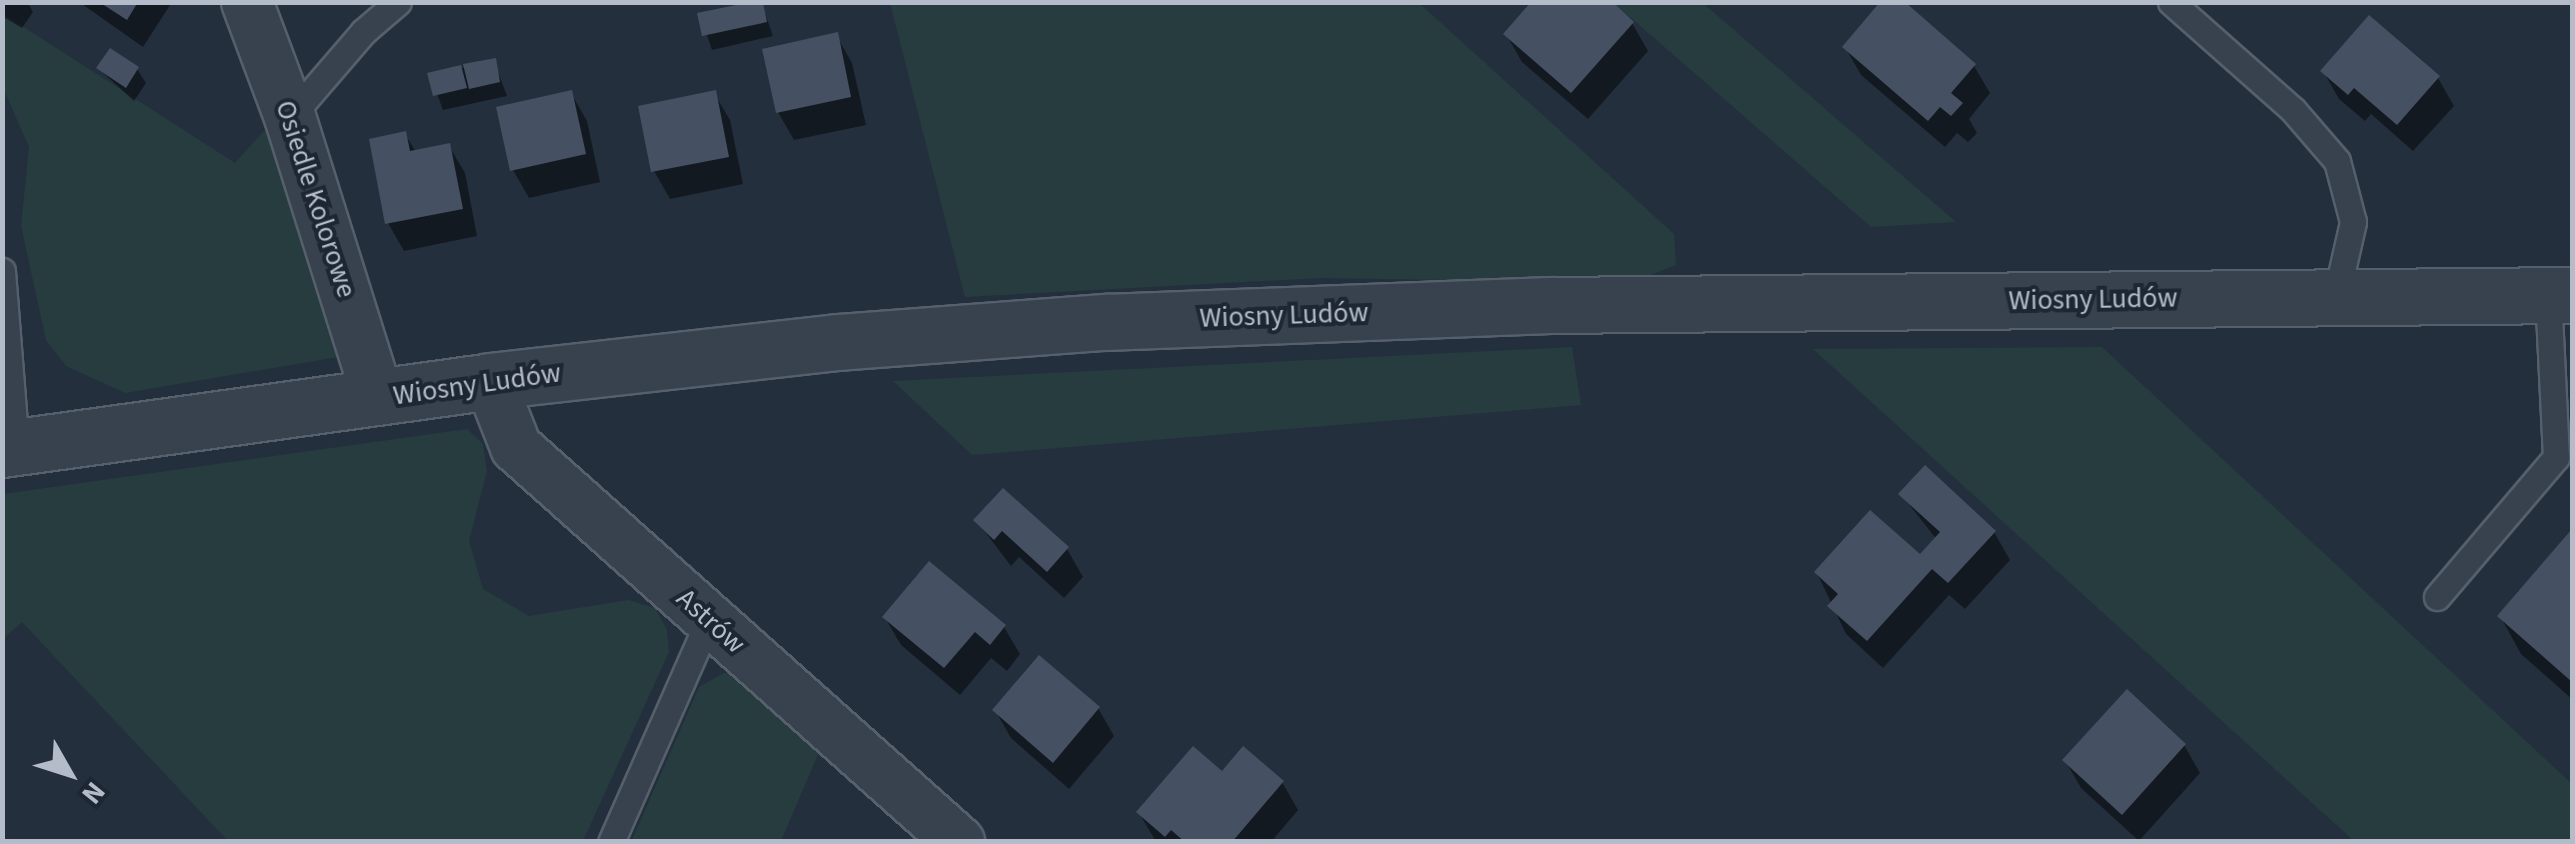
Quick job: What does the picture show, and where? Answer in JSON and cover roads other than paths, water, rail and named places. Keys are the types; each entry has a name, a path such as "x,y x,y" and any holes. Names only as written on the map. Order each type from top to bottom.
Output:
{"street":[{"name":"Osiedle Kolorowe","path":"247,2 290,117 378,397"},
{"name":"Wiosny Ludów","path":"9,448 490,381 837,342 1106,322 1549,305 2560,295"},
{"name":"Astrów","path":"490,381 516,447 959,842"}],"lane":[{"path":"290,117 363,32 398,2"},
{"path":"2171,2 2293,110 2337,160 2354,222 2336,298"},
{"path":"2,272 9,448"},
{"path":"2437,596 2556,458 2560,295"},
{"path":"611,842 709,620"}]}
